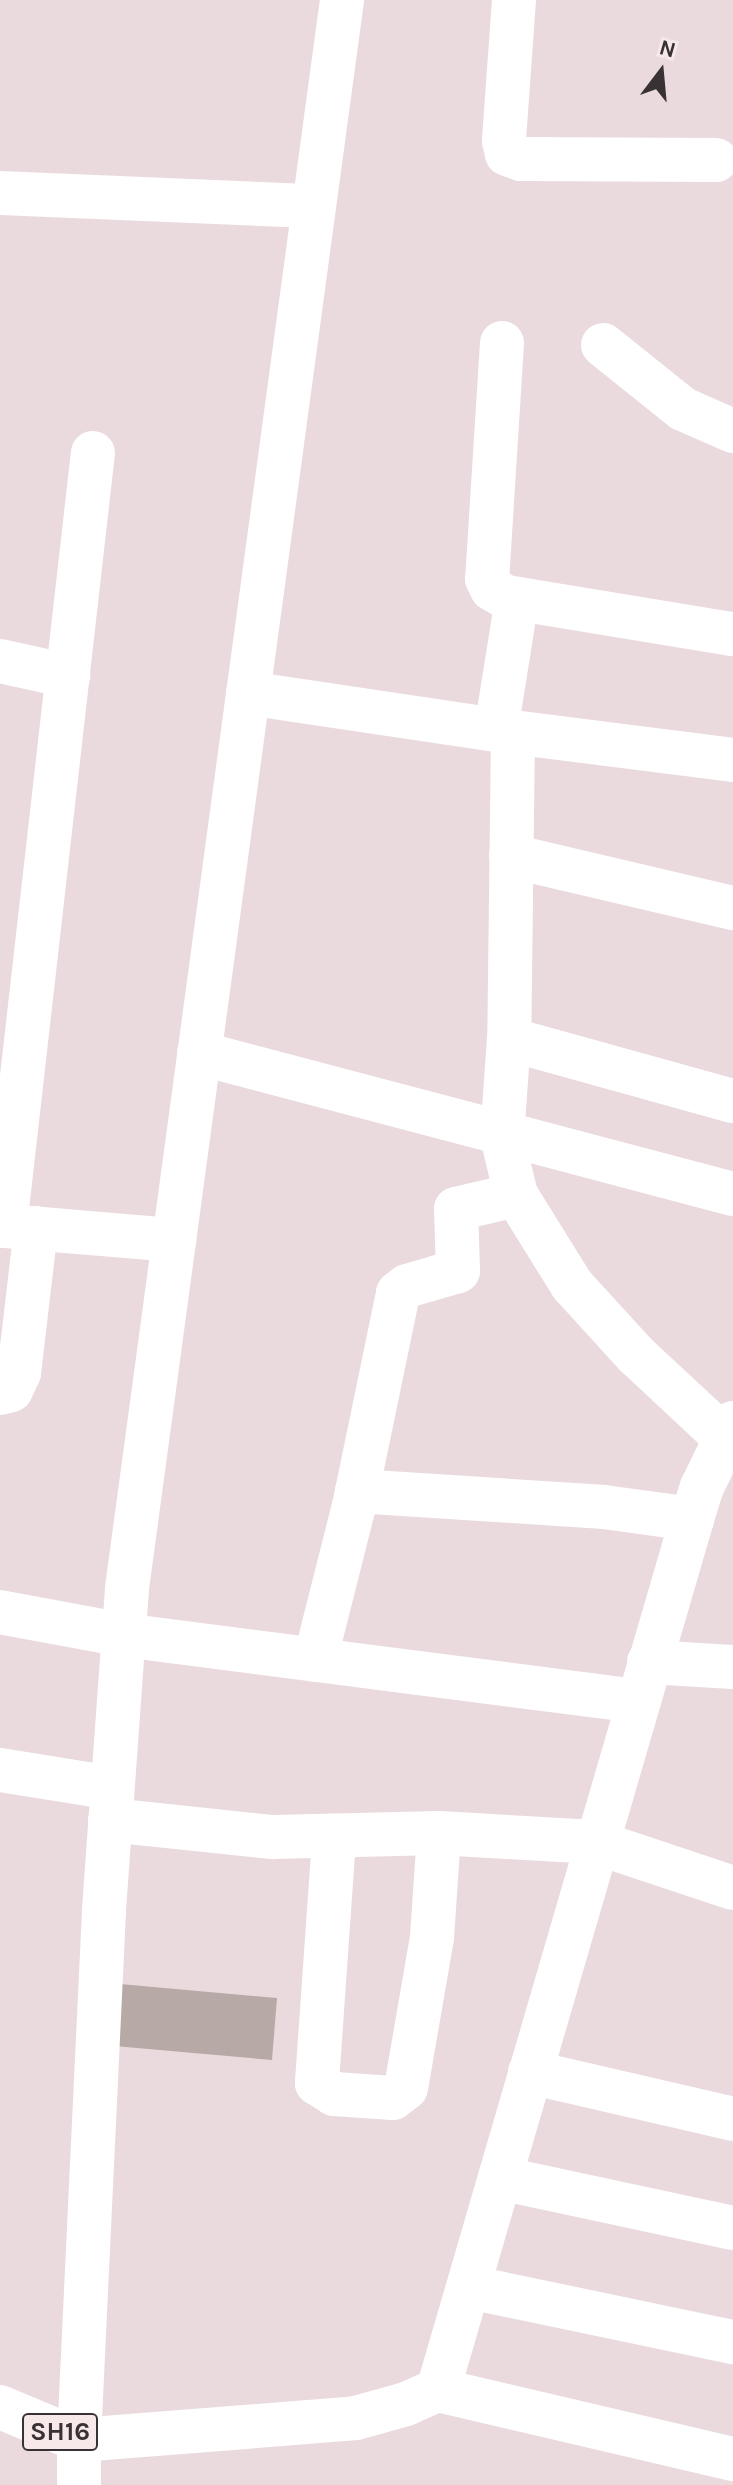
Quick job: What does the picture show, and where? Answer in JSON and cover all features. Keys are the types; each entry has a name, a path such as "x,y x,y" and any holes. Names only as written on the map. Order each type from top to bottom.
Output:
{"street":[{"path":"342,0 123,1635 111,1804 79,2440 356,2418 406,2404 438,2390 733,2459"},
{"path":"514,0 504,141 507,154 521,159 716,160"},
{"path":"0,193 314,206"},
{"path":"502,343 487,579 492,589 517,599 732,634"},
{"path":"603,345 683,409 733,431"},
{"path":"0,1393 11,1390 19,1373 14,1227 16,1000 68,676 93,453"},
{"path":"438,2390 595,1842 692,1519 702,1487 731,1434 636,1355 572,1285 516,1195 502,1136 509,1039 511,856 504,731 517,599"},
{"path":"0,661 68,676"},
{"path":"248,693 504,731 733,760"},
{"path":"511,856 733,908"},
{"path":"509,1039 733,1101"},
{"path":"199,1053 502,1136 733,1194"},
{"path":"315,1660 357,1491 398,1293 407,1286 458,1271 456,1209 516,1195"},
{"path":"14,1227 174,1240"},
{"path":"357,1491 604,1507 692,1519"},
{"path":"0,1612 123,1635 315,1660 643,1681 732,1668"},
{"path":"0,1770 111,1804 273,1837 334,1839 439,1833 595,1842 733,1888"},
{"path":"334,1839 317,2083 334,2094 393,2098 406,2088 432,1937 439,1833"},
{"path":"530,2072 733,2119"},
{"path":"500,2178 733,2228"},
{"path":"469,2287 733,2342"},
{"name":"SH16","path":"0,2407 79,2440 79,2485"}],"building":[{"path":"109,1983 277,1998 272,2060 103,2045"}]}
